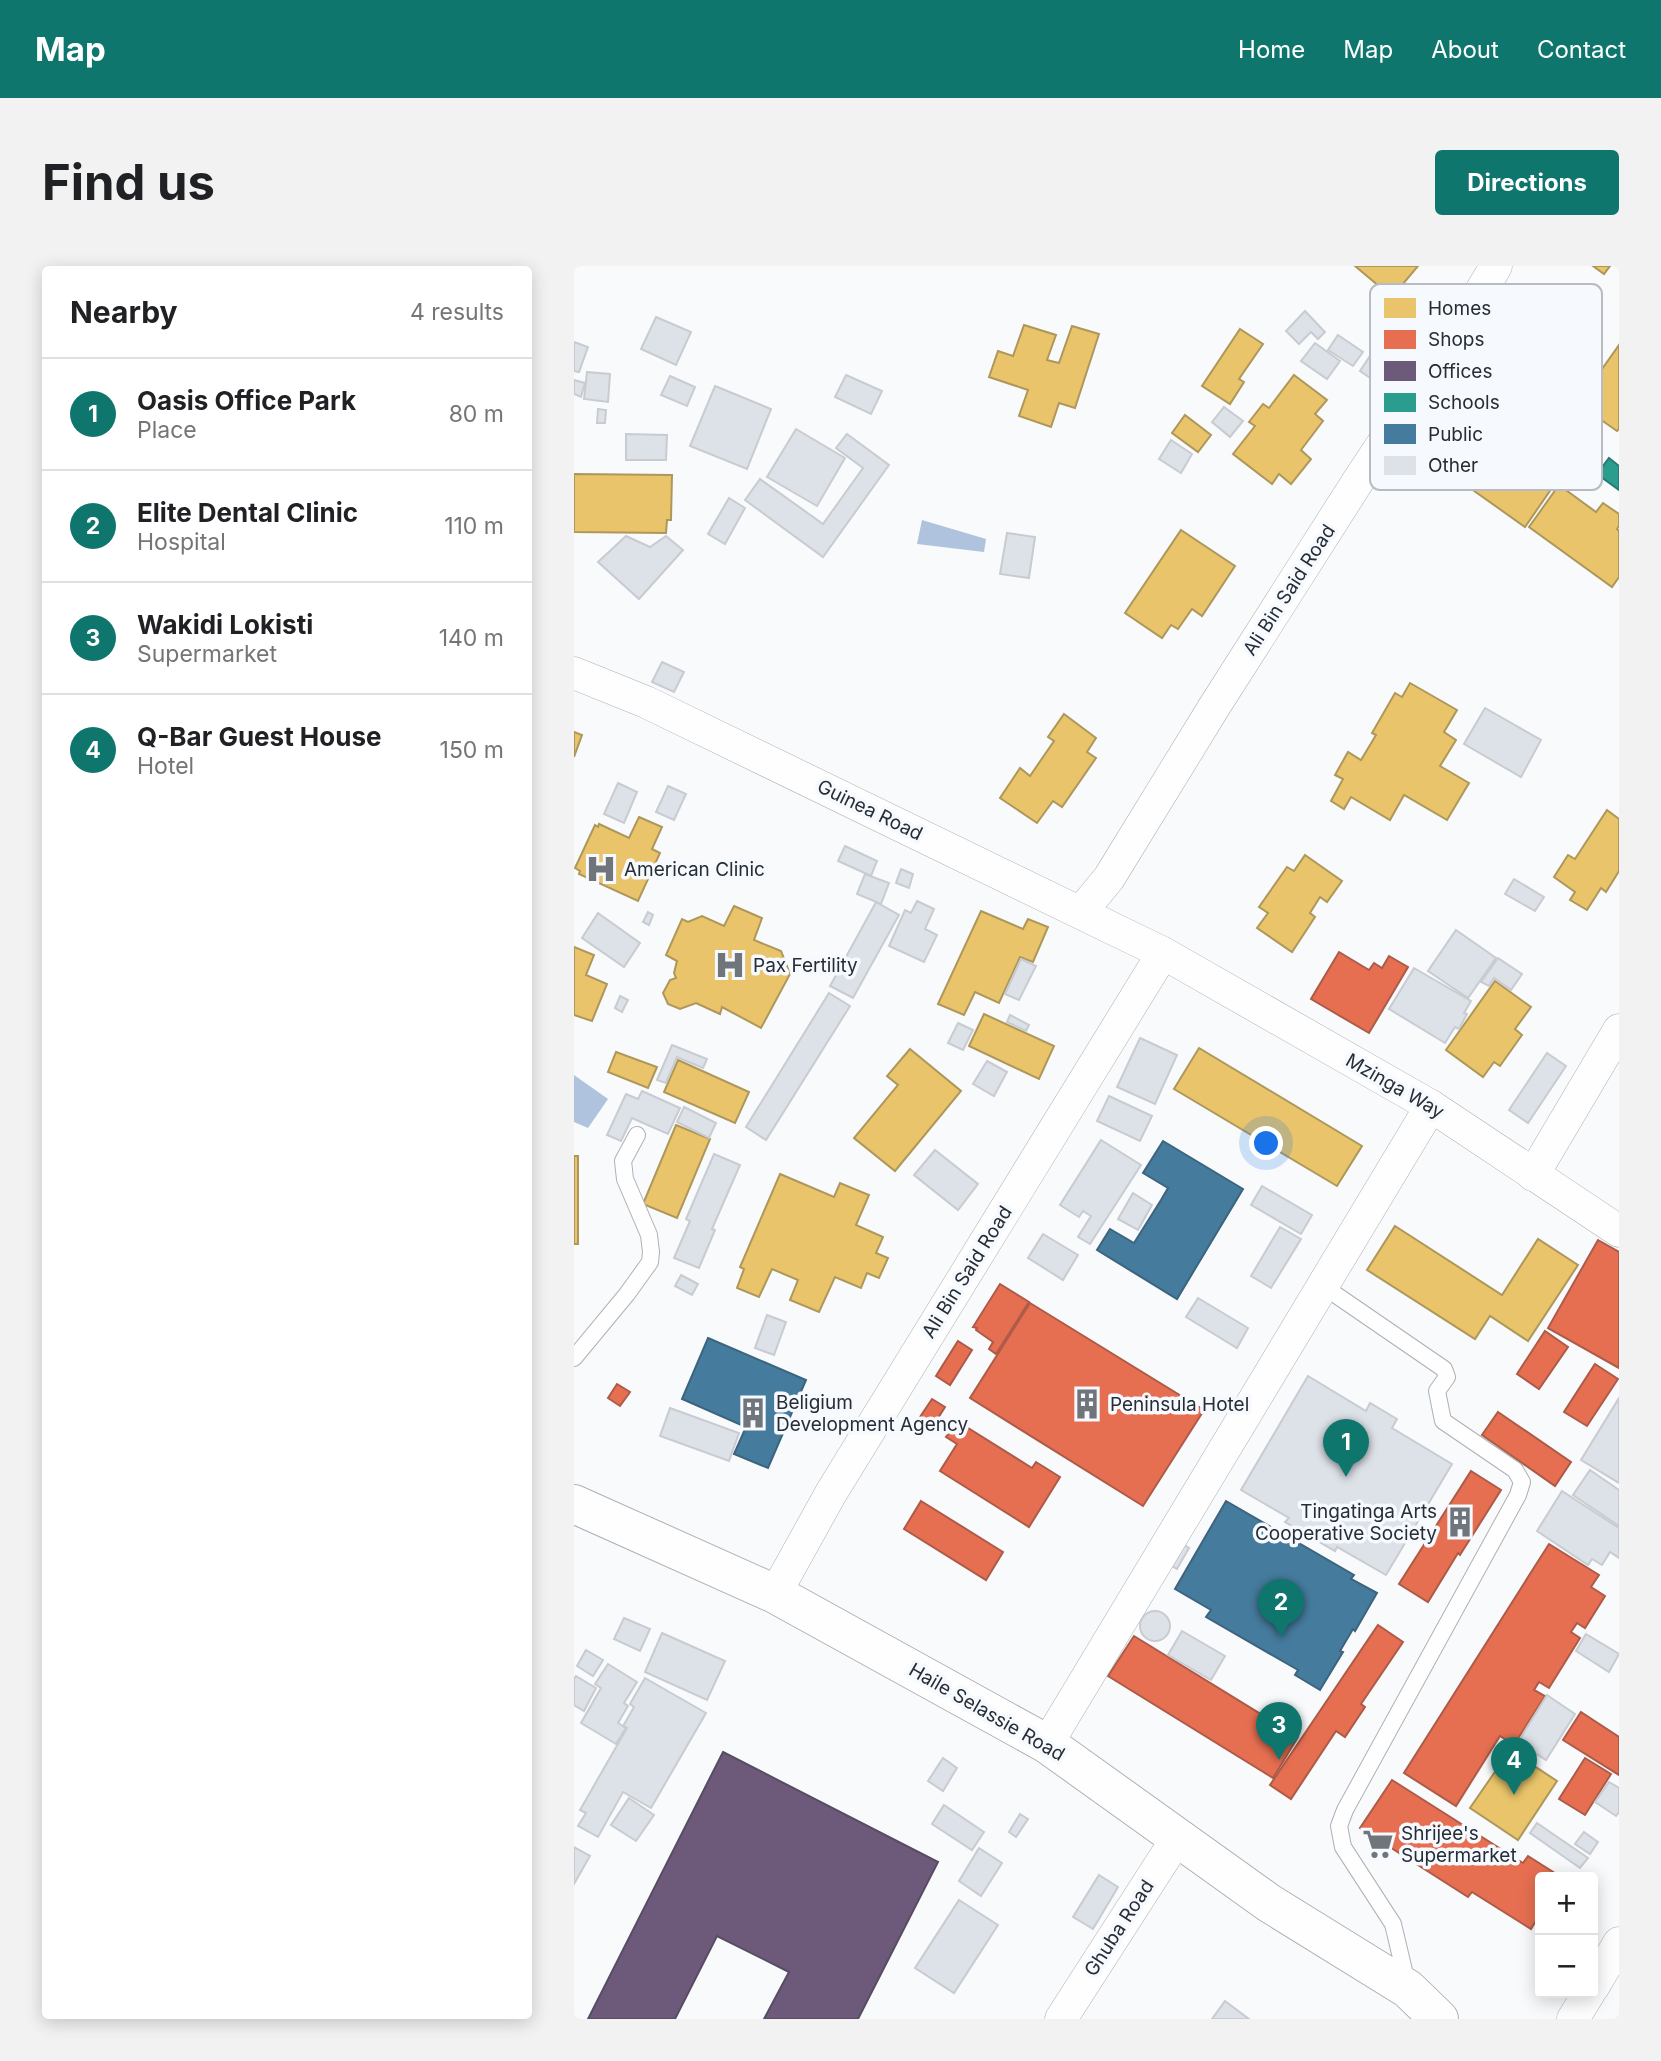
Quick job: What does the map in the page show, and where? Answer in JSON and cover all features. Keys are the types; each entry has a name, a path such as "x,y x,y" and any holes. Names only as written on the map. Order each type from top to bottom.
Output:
{"street":[{"name":"Ali Bin Said Road","path":"1485,284 1496,266"},
{"name":"Ali Bin Said Road","path":"1081,912 1109,878 1370,463"},
{"name":"Guinea Road","path":"574,673 646,702 1163,953"},
{"name":"Ali Bin Said Road","path":"775,1594 831,1493 1163,953"},
{"name":"Mzinga Way","path":"1163,953 1431,1106 1619,1231"},
{"path":"1533,1175 1619,1030"},
{"path":"1047,1744 1431,1106"},
{"name":"Haile Selassie Road","path":"574,1504 775,1594 1047,1744 1269,1903 1408,1989 1439,2019"},
{"name":"Ghuba Road","path":"1061,2019 1178,1837"},
{"path":"1598,1979 1619,1943"},
{"path":"1573,2019 1586,1998"}],"lane":[{"path":"574,1358 627,1294 649,1262 649,1234 625,1179 623,1161 637,1135"},
{"path":"1323,1286 1444,1369 1447,1377 1437,1391 1443,1421 1515,1470 1522,1482 1518,1495 1345,1810 1339,1826 1343,1847 1393,1924 1408,1989"}],"water":[{"path":"922,520 986,539 984,552 917,544"},
{"path":"574,1075 608,1099 588,1128 574,1122"}],"building: Homes":[{"path":"1355,266 1418,266 1403,284 1376,284"},
{"path":"1593,266 1610,266 1604,274"},
{"path":"1024,325 1056,335 1047,360 1059,363 1072,326 1099,334 1075,408 1059,403 1051,427 1019,416 1028,390 989,377 998,351 1013,356"},
{"path":"1240,329 1263,344 1239,379 1244,382 1230,404 1202,386"},
{"path":"1619,345 1617,431 1602,420 1602,369"},
{"path":"1294,375 1327,400 1315,414 1323,421 1301,450 1311,459 1291,484 1279,474 1272,484 1233,454 1255,426 1249,422 1263,404 1269,408"},
{"path":"1185,415 1211,435 1198,452 1172,433"},
{"path":"574,474 672,475 671,520 667,520 666,533 574,532"},
{"path":"1473,490 1551,490 1525,527"},
{"path":"1555,490 1566,490 1596,512 1603,503 1619,514 1619,577 1612,587 1529,527"},
{"path":"1181,530 1235,566 1202,616 1192,609 1178,629 1171,625 1162,638 1125,613"},
{"path":"1410,683 1457,710 1444,732 1456,740 1440,766 1469,783 1447,820 1404,795 1390,820 1351,797 1344,809 1331,801 1343,779 1335,775 1348,752 1361,760 1376,735 1372,733 1395,693 1402,697"},
{"path":"1064,714 1096,738 1087,752 1096,758 1062,807 1053,801 1037,823 1000,798 1020,768 1030,776 1054,741 1048,737"},
{"path":"574,732 582,735 574,757"},
{"path":"1607,810 1619,819 1619,871 1606,892 1601,888 1587,910 1570,900 1575,892 1554,877 1568,855 1575,859"},
{"path":"639,817 662,827 652,849 660,853 638,901 579,874 580,871 575,868 595,825 598,827 599,824 629,838"},
{"path":"1305,855 1342,881 1327,902 1320,897 1310,913 1315,917 1292,952 1257,928 1268,913 1259,907 1287,867 1294,871"},
{"path":"734,906 762,918 754,940 781,951 790,974 761,1028 722,1007 720,1014 696,1003 680,1009 668,1004 663,993 670,980 676,978 674,973 677,961 666,955 682,919 688,922 702,916 724,926"},
{"path":"981,911 1023,929 1028,919 1048,927 1033,962 1020,957 999,1003 975,992 964,1015 938,1004"},
{"path":"574,947 594,955 586,975 607,984 592,1021 574,1015"},
{"path":"1495,981 1531,1007 1515,1029 1522,1035 1500,1066 1494,1062 1483,1077 1446,1050"},
{"path":"984,1014 1054,1046 1039,1079 969,1046"},
{"path":"1199,1048 1362,1146 1337,1186 1174,1089"},
{"path":"910,1049 961,1091 895,1171 854,1138 898,1085 887,1076"},
{"path":"616,1052 657,1067 648,1088 608,1072"},
{"path":"678,1060 749,1092 735,1123 664,1092"},
{"path":"676,1125 710,1139 677,1218 643,1204"},
{"path":"574,1156 578,1156 578,1244 574,1244"},
{"path":"780,1174 834,1197 840,1183 869,1195 856,1225 883,1237 876,1253 888,1258 879,1278 867,1273 861,1288 835,1277 819,1312 790,1300 798,1280 772,1269 759,1297 737,1288 744,1269 740,1267"},
{"path":"1395,1226 1502,1295 1538,1239 1578,1265 1528,1341 1490,1316 1475,1339 1367,1270"},
{"path":"1510,1750 1557,1781 1518,1840 1470,1808"}],"building: Shops":[{"path":"1339,952 1369,970 1374,963 1382,968 1389,956 1408,967 1369,1033 1311,999"},
{"path":"1598,1240 1619,1252 1619,1368 1548,1328"},
{"path":"1000,1284 1029,1302 996,1354 989,1349 993,1342 973,1327"},
{"name":"Peninsula Hotel","path":"1030,1303 1204,1410 1143,1506 970,1398"},
{"path":"1545,1331 1568,1347 1539,1389 1517,1374"},
{"path":"958,1341 972,1350 950,1385 936,1376"},
{"path":"1595,1364 1618,1379 1587,1426 1564,1412"},
{"path":"617,1384 630,1392 620,1406 608,1398"},
{"path":"932,1399 945,1407 931,1429 918,1420"},
{"path":"1498,1412 1571,1462 1555,1486 1482,1435"},
{"path":"957,1421 1032,1468 1036,1462 1060,1477 1029,1527 940,1471 957,1444 946,1437"},
{"name":"Tingatinga Arts Cooperative Society","path":"1471,1471 1501,1490 1428,1602 1399,1584"},
{"path":"921,1501 1003,1552 986,1580 904,1529"},
{"path":"1549,1544 1599,1575 1591,1587 1605,1596 1585,1628 1577,1623 1571,1632 1580,1638 1549,1688 1539,1682 1534,1690 1545,1696 1514,1745 1500,1736 1456,1806 1404,1773"},
{"path":"1378,1625 1403,1642 1361,1704 1365,1707 1345,1737 1336,1731 1291,1799 1270,1785"},
{"path":"1134,1636 1298,1737 1273,1778 1108,1676"},
{"path":"1581,1712 1619,1737 1619,1775 1563,1740"},
{"path":"1585,1758 1611,1774 1585,1815 1559,1799"},
{"path":"1392,1780 1523,1863 1528,1856 1553,1872 1535,1872 1535,1922 1531,1929 1472,1892 1468,1897 1360,1828"}],"building: Offices":[{"path":"723,1752 938,1862 858,2019 764,2019 789,1972 717,1936 675,2019 588,2019"}],"building: Schools":[{"path":"1609,458 1619,466 1619,490 1602,478 1602,467"}],"building: Public":[{"path":"1163,1141 1243,1189 1177,1299 1097,1250 1110,1229 1134,1243 1161,1200 1168,1188 1143,1173"},
{"name":"Beligium Development Agency","path":"708,1338 806,1380 768,1468 734,1454 746,1427 682,1399"},
{"path":"1226,1501 1354,1575 1351,1579 1377,1593 1340,1651 1343,1652 1320,1690 1295,1675 1298,1670 1206,1617 1211,1610 1175,1589"}],"building: Other":[{"path":"1305,311 1325,332 1318,339 1311,332 1299,344 1286,331"},
{"path":"656,317 691,332 676,365 641,349"},
{"path":"1338,335 1363,352 1353,366 1328,350"},
{"path":"574,342 588,347 579,372 574,371"},
{"path":"1315,343 1340,361 1327,379 1301,361"},
{"path":"1370,356 1370,378 1360,371"},
{"path":"587,372 610,374 608,402 584,399"},
{"path":"846,375 882,391 871,414 835,397"},
{"path":"670,376 695,387 687,406 661,395"},
{"path":"574,380 585,383 581,397 574,394"},
{"path":"715,386 771,409 747,469 690,446"},
{"path":"1224,407 1243,421 1230,437 1212,422"},
{"path":"598,409 606,410 605,423 597,423"},
{"path":"796,429 845,458 817,506 767,477"},
{"path":"626,434 667,435 666,460 626,460"},
{"path":"847,434 889,465 823,557 745,500 760,479 823,524 863,468 836,448"},
{"path":"1171,440 1192,454 1181,473 1159,459"},
{"path":"729,498 745,508 725,544 708,534"},
{"path":"1007,533 1035,537 1029,578 1000,574"},
{"path":"626,536 650,547 666,536 683,550 639,599 598,562"},
{"path":"662,662 684,672 674,692 652,682"},
{"path":"1485,708 1541,740 1521,777 1464,744"},
{"path":"618,783 637,792 624,823 604,814"},
{"path":"668,786 686,794 674,820 656,812"},
{"path":"845,846 877,861 871,876 838,861"},
{"path":"901,869 913,874 909,888 896,883"},
{"path":"865,874 889,883 881,904 857,894"},
{"path":"1514,879 1544,897 1535,911 1505,894"},
{"path":"917,901 934,909 925,929 937,935 924,962 889,946 905,910 911,913"},
{"path":"876,902 899,915 853,998 830,986"},
{"path":"648,912 653,915 649,925 643,922"},
{"path":"598,913 640,943 624,967 582,938"},
{"path":"1456,930 1496,958 1468,998 1428,971"},
{"path":"1498,958 1522,974 1511,990 1494,978 1489,986 1481,982"},
{"path":"1021,959 1036,966 1019,1000 1005,994"},
{"path":"1414,968 1471,1001 1459,1029 1455,1027 1445,1043 1389,1009"},
{"path":"829,993 850,1006 766,1140 746,1127"},
{"path":"620,996 628,1000 622,1012 615,1008"},
{"path":"1010,1015 1029,1025 1026,1031 1007,1022"},
{"path":"958,1023 973,1030 963,1050 948,1043"},
{"path":"1140,1038 1177,1055 1155,1104 1117,1087"},
{"path":"672,1045 707,1059 703,1068 677,1057 666,1083 657,1080"},
{"path":"1547,1053 1566,1066 1528,1123 1509,1110"},
{"path":"987,1061 1007,1072 994,1096 973,1084"},
{"path":"642,1091 680,1108 668,1134 632,1118 621,1141 607,1135 626,1094 638,1099"},
{"path":"1109,1096 1152,1116 1140,1141 1097,1121"},
{"path":"684,1107 716,1123 709,1138 677,1122"},
{"path":"1101,1140 1141,1165 1090,1244 1078,1237 1091,1216 1083,1211 1079,1217 1060,1205"},
{"path":"935,1150 978,1184 958,1210 914,1175"},
{"path":"714,1154 740,1165 712,1229 715,1230 699,1268 674,1258 690,1221 686,1219"},
{"path":"1262,1186 1312,1215 1301,1234 1251,1205"},
{"path":"1133,1193 1152,1205 1138,1230 1118,1219"},
{"path":"1280,1227 1301,1239 1271,1288 1251,1276"},
{"path":"1043,1234 1078,1255 1063,1280 1028,1258"},
{"path":"681,1275 698,1284 692,1295 675,1286"},
{"path":"1198,1298 1248,1328 1237,1348 1186,1317"},
{"path":"767,1315 786,1322 774,1355 755,1348"},
{"path":"1308,1376 1366,1411 1370,1403 1397,1419 1392,1428 1452,1464 1386,1575 1337,1547 1335,1551 1285,1522 1289,1518 1241,1490"},
{"path":"1619,1398 1619,1483 1581,1460"},
{"path":"670,1408 739,1433 729,1461 660,1436"},
{"path":"1590,1470 1619,1490 1619,1526 1573,1495"},
{"path":"1562,1491 1619,1528 1619,1558 1610,1552 1602,1565 1592,1559 1588,1565 1537,1531"},
{"path":"1179,1541 1189,1548 1177,1569 1166,1563"},
{"path":"1155,1611 1166,1615 1170,1626 1166,1637 1155,1641 1144,1637 1140,1626 1144,1615"},
{"path":"624,1618 650,1629 640,1651 614,1639"},
{"path":"1182,1631 1225,1656 1211,1680 1168,1655"},
{"path":"662,1633 725,1661 707,1700 645,1672"},
{"path":"1586,1634 1619,1654 1609,1672 1576,1651"},
{"path":"586,1650 603,1660 593,1676 577,1666"},
{"path":"608,1664 637,1682 624,1703 628,1706 618,1723 626,1728 616,1744 581,1723 601,1688 595,1684"},
{"path":"576,1676 596,1688 584,1711 574,1705"},
{"path":"645,1678 706,1713 651,1808 623,1792 598,1837 578,1826 586,1813 580,1810 627,1728 623,1726 634,1707 630,1704"},
{"path":"1547,1695 1575,1714 1546,1760 1518,1742"},
{"path":"943,1758 957,1768 943,1791 928,1781"},
{"path":"1609,1782 1619,1788 1619,1812 1616,1816 1595,1802"},
{"path":"629,1798 654,1815 636,1841 611,1825"},
{"path":"944,1805 984,1832 972,1850 932,1824"},
{"path":"1020,1814 1028,1819 1016,1837 1009,1832"},
{"path":"1537,1823 1588,1858 1580,1868 1530,1833"},
{"path":"1584,1832 1598,1842 1590,1854 1575,1844"},
{"path":"574,1847 590,1856 574,1884"},
{"path":"979,1848 1002,1863 981,1896 959,1881"},
{"path":"1099,1875 1118,1887 1093,1929 1073,1917"},
{"path":"959,1900 998,1925 954,1993 915,1968"},
{"path":"1225,2001 1249,2019 1212,2019"}],"place":[{"name":"American Clinic","path":"601,869"},
{"name":"Pax Fertility","path":"730,965"},
{"name":"Peninsula Hotel","path":"1087,1404"},
{"name":"Beligium Development Agency","path":"753,1413"},
{"name":"Oasis Office Park","path":"1346,1477"},
{"name":"Tingatinga Arts Cooperative Society","path":"1460,1522"},
{"name":"Elite Dental Clinic","path":"1281,1637"},
{"name":"Wakidi Lokisti","path":"1279,1760"},
{"name":"Q-Bar Guest House","path":"1514,1795"},
{"name":"Shrijee's Supermarket","path":"1378,1844"}]}
